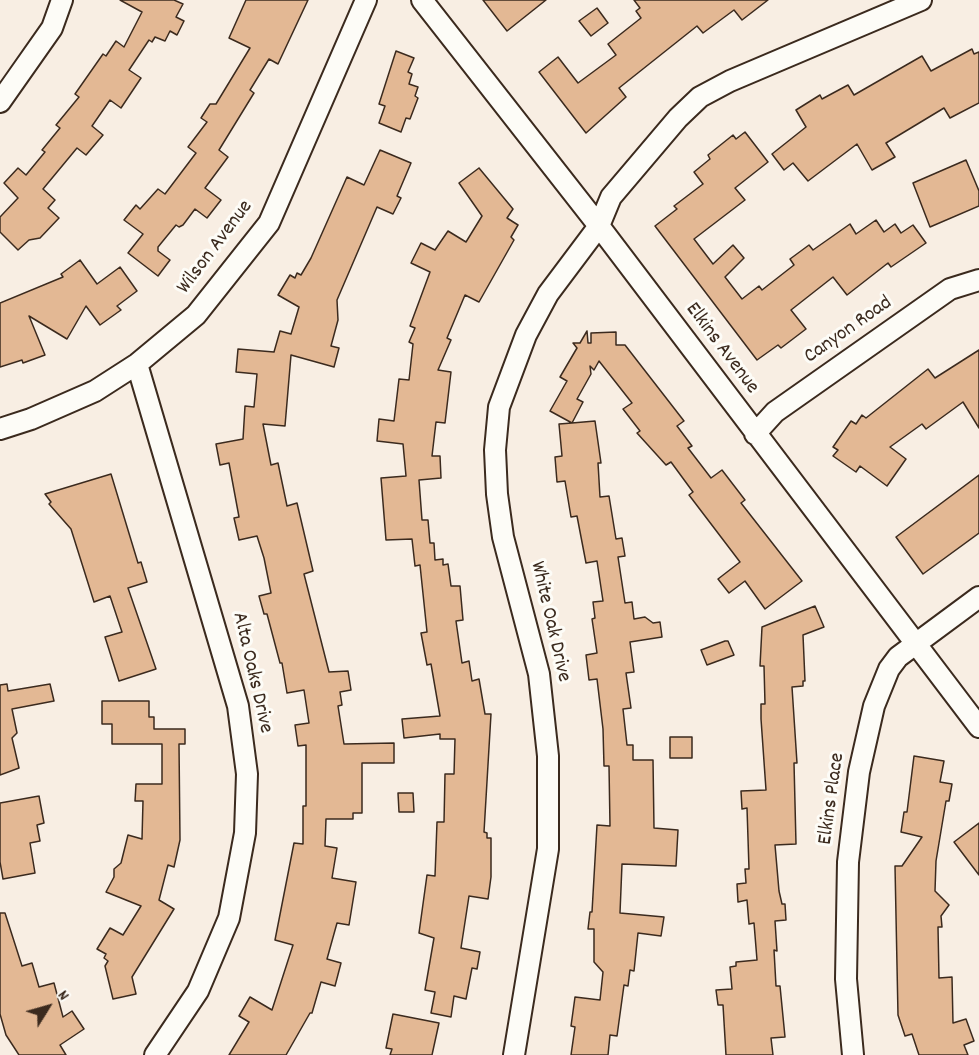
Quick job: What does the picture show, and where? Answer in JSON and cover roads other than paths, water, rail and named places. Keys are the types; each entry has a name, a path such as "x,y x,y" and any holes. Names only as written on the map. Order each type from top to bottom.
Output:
{"street":[{"path":"0,102 52,28 62,0"},
{"name":"Wilson Avenue","path":"0,429 31,419 95,391 137,364 196,315 269,223 366,0"},
{"name":"Elkins Avenue","path":"422,0 598,226 979,727"},
{"name":"White Oak Drive","path":"514,1055 548,849 548,756 539,675 503,537 495,461 499,408 526,335 548,294 598,226 611,197 678,118 700,97 730,81 921,0"},
{"name":"Canyon Road","path":"755,434 775,412 950,289 979,280"},
{"name":"Alta Oaks Drive","path":"137,364 230,675 238,706 247,774 245,833 229,918 198,991 155,1055"},
{"name":"Elkins Place","path":"853,1055 846,980 848,862 859,772 874,706 889,669 898,657 979,597"}]}
